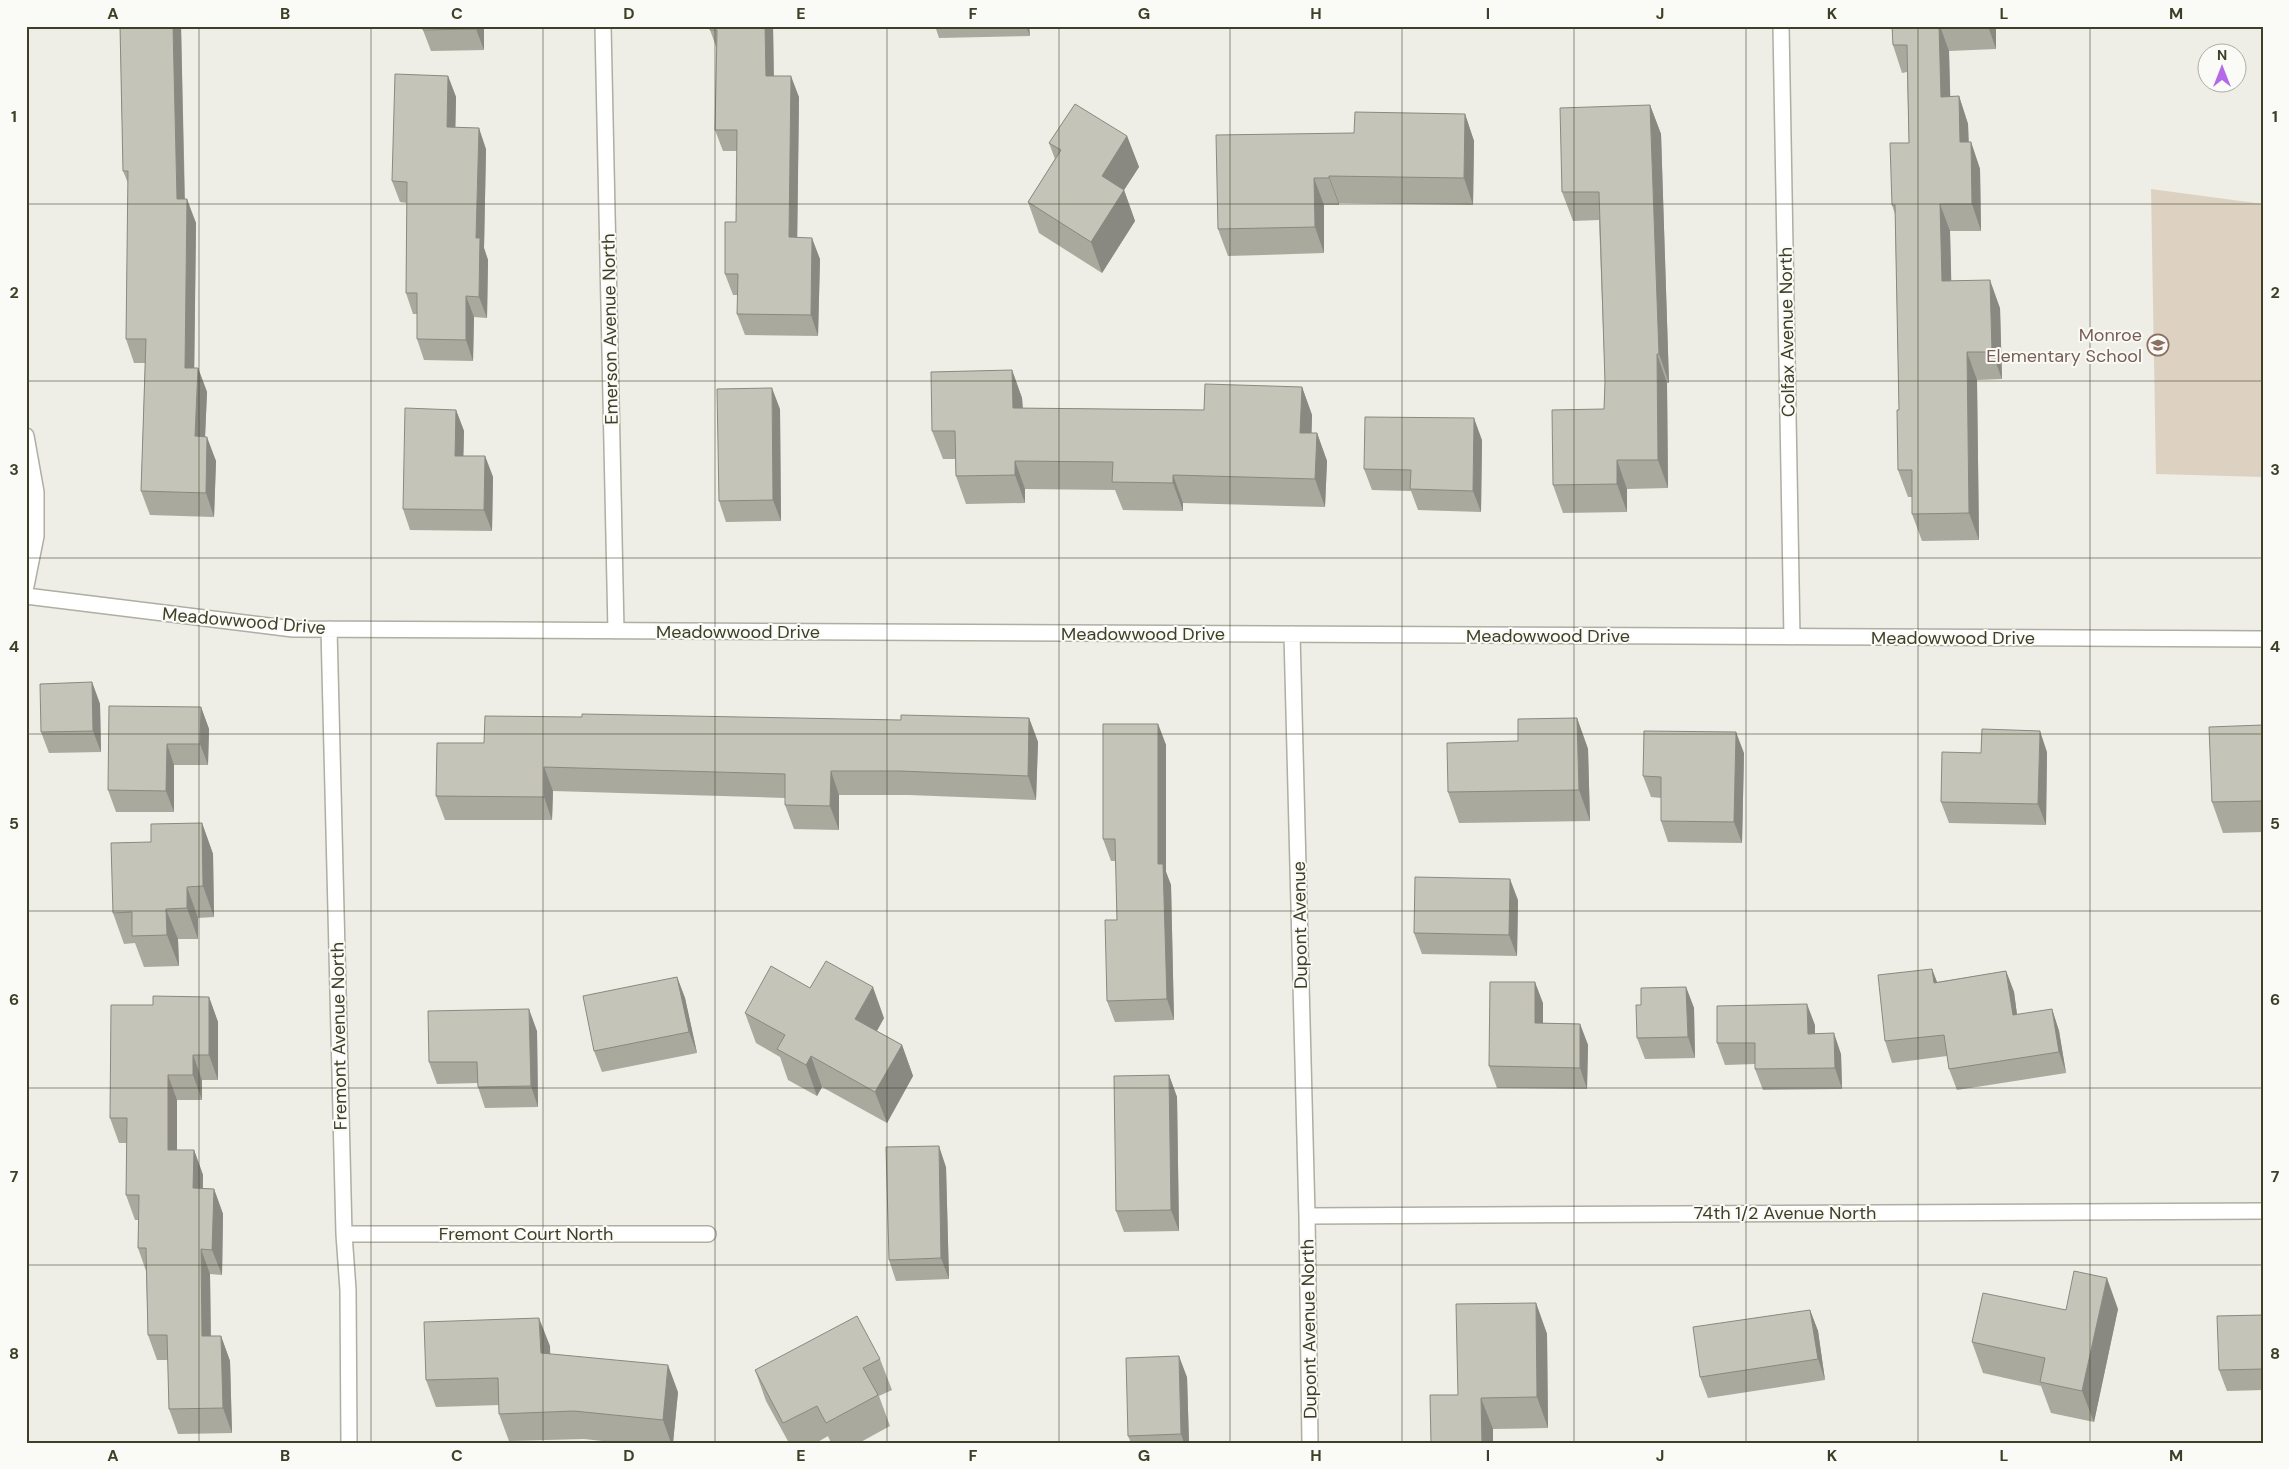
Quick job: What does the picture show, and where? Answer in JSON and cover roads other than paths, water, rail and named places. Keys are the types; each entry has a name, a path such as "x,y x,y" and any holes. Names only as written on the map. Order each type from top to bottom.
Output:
{"street":[{"name":"Emerson Avenue North","path":"603,26 616,631"},
{"name":"Colfax Avenue North","path":"1781,26 1792,637"},
{"path":"26,436 36,492 36,536 26,586"},
{"name":"Meadowwood Drive","path":"26,596 293,629 2263,639"},
{"name":"Fremont Avenue North","path":"329,629 344,1234 348,1290 349,1443"},
{"name":"Dupont Avenue","path":"1292,634 1307,1216"},
{"name":"74th 1/2 Avenue North","path":"1307,1216 2263,1211"},
{"name":"Dupont Avenue North","path":"1307,1216 1310,1443"},
{"name":"Fremont Court North","path":"344,1234 708,1234"}],"place":[{"name":"Monroe Elementary School","path":"2158,345"}]}
